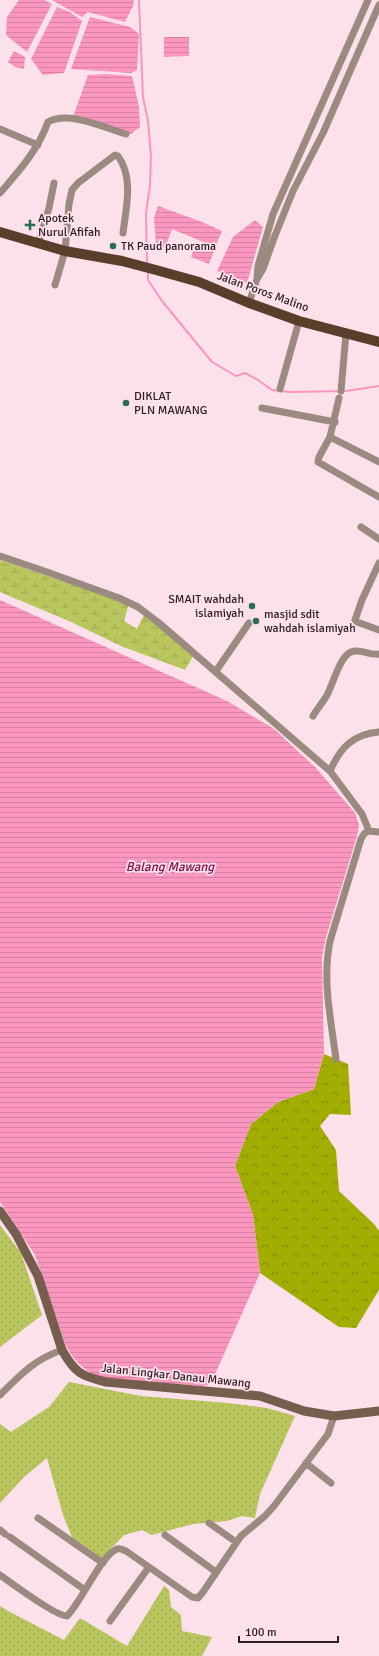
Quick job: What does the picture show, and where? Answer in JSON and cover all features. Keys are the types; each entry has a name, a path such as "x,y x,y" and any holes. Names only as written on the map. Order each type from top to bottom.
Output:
{"main road":[{"name":"Jalan Poros Malino","path":"0,233 65,251 139,265 199,282 299,321 379,342"}],"street":[{"path":"250,303 257,279 258,266 273,214 368,0"},
{"path":"257,279 263,269 293,191 323,133 379,5"},
{"path":"0,193 30,158 38,145 48,122 58,118 71,118 126,134"},
{"path":"0,129 38,145"},
{"path":"55,285 65,251 69,204 72,190 78,183 116,155 124,164 128,181 123,233"},
{"path":"38,244 49,208 54,183"},
{"path":"280,389 299,321"},
{"path":"346,333 340,394 335,422 330,437 318,460 319,464 379,497"},
{"path":"262,408 335,422"},
{"path":"330,437 379,462"},
{"path":"361,527 379,539"},
{"path":"0,556 119,598 138,607 216,671 330,771 362,814 368,832"},
{"path":"379,563 362,600 355,620 359,623 379,630"},
{"path":"216,671 250,623"},
{"path":"313,716 327,694 343,659 347,654 356,650 370,654 379,654"},
{"path":"330,771 336,757 351,741 363,734 379,732"},
{"path":"336,1059 326,983 327,953 361,839 364,834 368,832 379,832"},
{"name":"Jalan Lingkar Danau Mawang","path":"0,1211 16,1234 38,1276 62,1350 68,1361 77,1372 90,1378 106,1382 260,1396 304,1411 334,1416 379,1411"},
{"path":"0,1395 33,1364 47,1355 62,1350"},
{"path":"0,1575 54,1611 65,1616 70,1614 103,1563 115,1550 120,1549 126,1551 192,1597 196,1598 203,1592 236,1542 265,1516 328,1434 334,1416"},
{"path":"306,1463 331,1483"},
{"path":"38,1518 103,1563"},
{"path":"209,1523 236,1542"},
{"path":"5,1534 85,1590"},
{"path":"165,1535 216,1572"},
{"path":"110,1621 149,1567"}],"green space":[{"path":"0,560 129,603 124,621 137,629 144,615 172,635 193,656 185,670 121,646 69,621 0,592"},
{"path":"324,1054 348,1064 351,1115 330,1114 320,1126 336,1150 339,1191 374,1224 379,1231 379,1290 356,1328 339,1327 260,1273 253,1215 235,1166 251,1124 278,1102 314,1089"},
{"path":"0,1225 21,1253 42,1315 0,1347"},
{"path":"69,1382 141,1396 228,1403 267,1408 295,1416 260,1494 255,1518 242,1516 227,1521 193,1524 152,1535 142,1530 124,1535 102,1558 72,1537 63,1515 47,1458 24,1477 0,1503 0,1424 11,1432 49,1407"},
{"path":"164,1586 169,1590 171,1607 181,1615 182,1631 212,1637 202,1656 0,1656 0,1606 64,1640 80,1618 127,1646"}],"water":[{"path":"19,0 44,0 52,4 27,52 6,35 7,17"},
{"path":"52,0 134,0 133,6 125,22 88,12 82,17"},
{"path":"57,7 70,12 82,21 64,73 43,75 31,59"},
{"path":"90,17 130,27 139,34 137,70 131,73 71,69"},
{"path":"165,37 189,37 189,56 164,57"},
{"path":"14,51 25,57 24,69 15,67 8,62"},
{"path":"107,74 132,76 139,107 140,127 131,134 73,117 88,75"},
{"path":"158,206 222,231 215,247 172,229 165,248 156,245 154,218"},
{"path":"255,220 263,227 247,283 217,271 233,237"},
{"path":"196,243 214,251 209,264 191,257"},
{"name":"Balang Mawang","path":"0,600 227,701 274,729 316,768 355,813 359,825 326,937 322,957 324,1054 314,1089 278,1102 251,1124 235,1166 253,1215 260,1273 212,1381 208,1385 202,1386 103,1378 81,1366 66,1346 35,1255 0,1202"}],"waterway":[{"path":"139,0 143,97 148,121 151,157 150,185 146,213 147,264"},
{"path":"148,270 148,280 162,301 212,362 236,376 245,373 272,390 290,392 346,391 379,386"}],"place":[{"name":"Apotek Nurul Afifah","path":"30,225"},
{"name":"TK Paud panorama","path":"113,246"},
{"name":"DIKLAT PLN MAWANG","path":"126,403"},
{"name":"SMAIT wahdah islamiyah","path":"252,606"},
{"name":"masjid sdit wahdah islamiyah","path":"256,621"}]}
